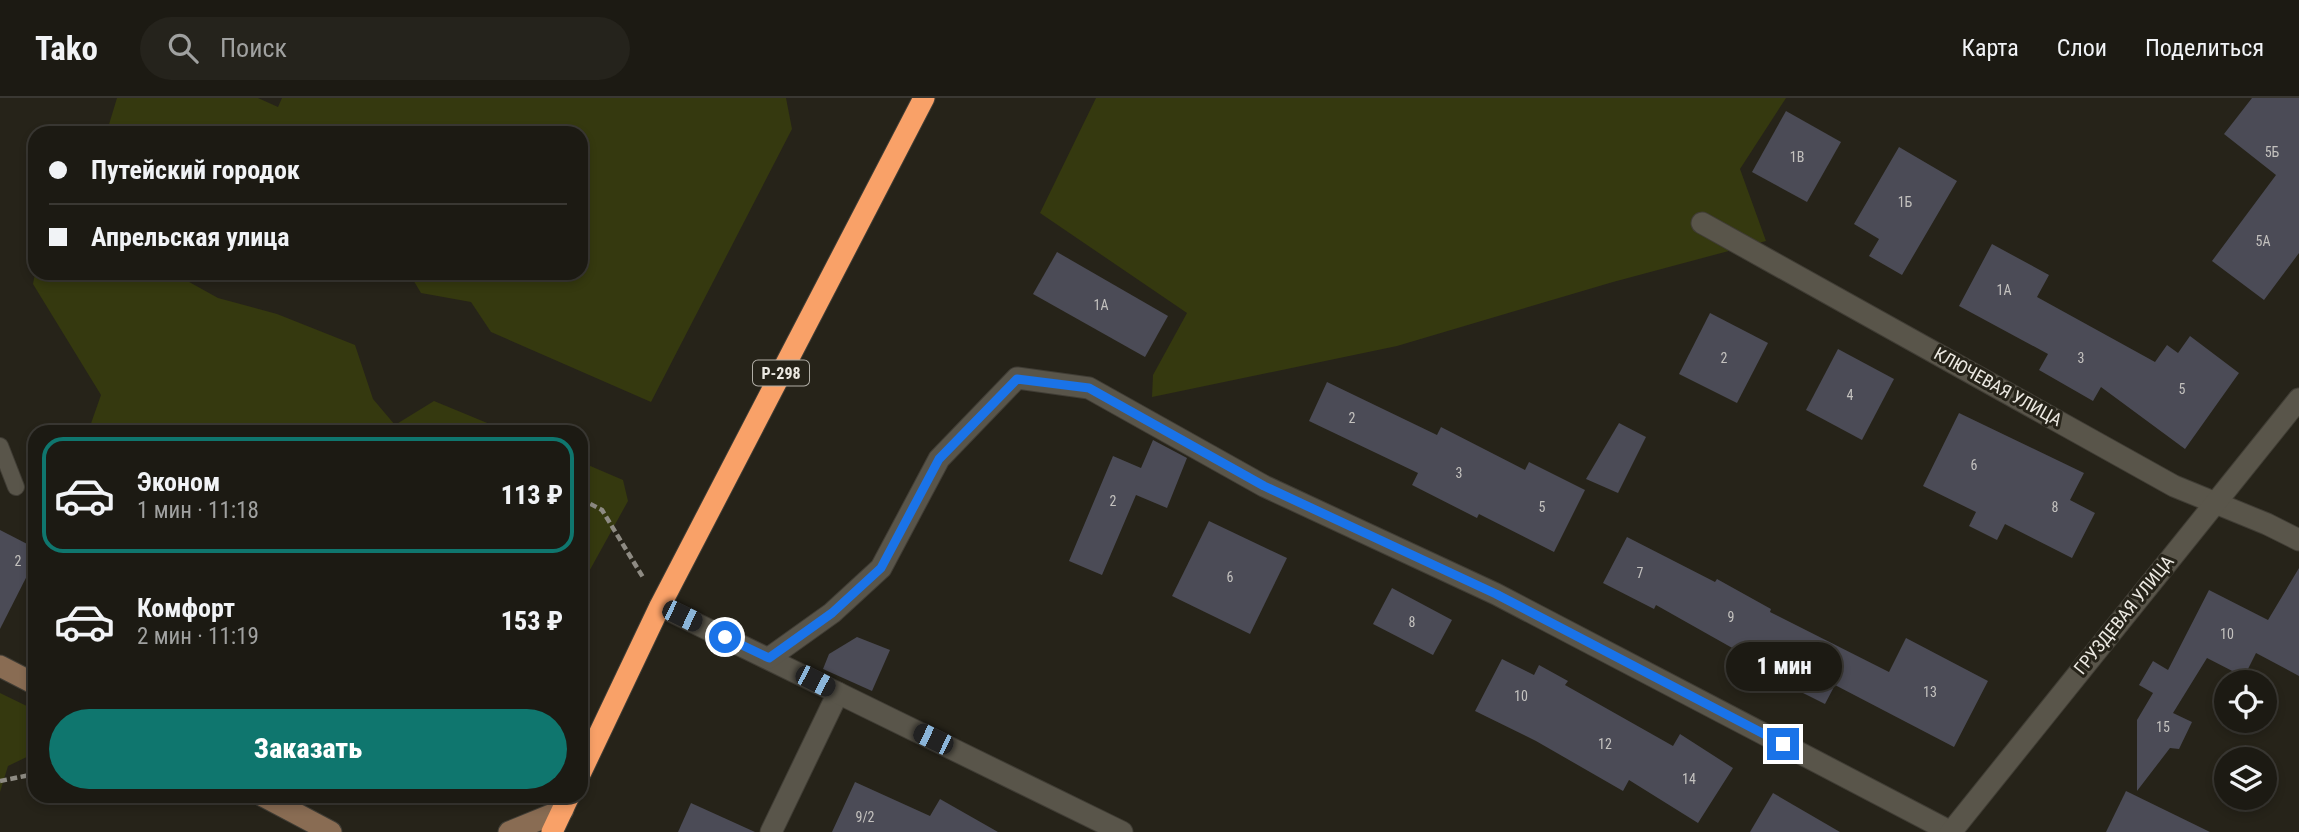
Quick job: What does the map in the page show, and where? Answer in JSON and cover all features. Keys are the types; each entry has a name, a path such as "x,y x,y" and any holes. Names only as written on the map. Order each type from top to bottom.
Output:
{"highway":[{"name":"Р-298","path":"588,757 660,606 924,98"},
{"path":"552,832 566,803"}],"street":[{"name":"КЛЮЧЕВАЯ УЛИЦА","path":"1702,223 2174,486 2299,540"},
{"path":"769,658 832,613 881,568 939,459 1017,379 1089,388 1264,486 1496,594 1951,832"},
{"name":"ГРУЗДЕВАЯ УЛИЦА","path":"1951,832 2299,399"},
{"path":"660,606 1122,832"},
{"path":"0,666 28,680"},
{"path":"771,832 838,693"},
{"path":"276,803 331,832"},
{"path":"509,832 566,803"}],"lane":[{"path":"0,446 16,487"}],"path":[{"path":"588,503 602,510 660,606"},
{"path":"0,782 28,776"}],"green space":[{"path":"117,98 258,98 278,107 282,98 786,98 792,129 651,402 491,332 471,302 421,293 413,280 588,280 588,126 109,126"},
{"path":"1096,98 1786,98 1740,169 1766,241 1613,282 1397,346 1152,397 1153,375 1187,313 1040,213"},
{"path":"34,280 186,280 218,298 277,314 355,345 373,399 395,425 90,425 101,395 33,284"},
{"path":"434,401 492,425 395,425"},
{"path":"588,465 623,480 628,501 588,573"},
{"path":"0,693 28,707 28,756 8,766 0,792"}],"building":[{"path":"2252,98 2299,98 2299,253 2264,300 2212,261 2276,175 2224,134"},
{"path":"1786,111 1841,142 1807,202 1752,172"},
{"path":"1899,147 1957,181 1902,275 1869,256 1879,239 1854,224"},
{"path":"1992,244 2049,275 2037,297 2155,362 2167,345 2178,353 2190,336 2239,373 2185,449 2101,387 2093,401 2039,370 2048,354 1959,306"},
{"path":"1057,252 1168,316 1145,357 1033,294"},
{"path":"1710,313 1768,343 1737,403 1679,374"},
{"path":"1838,349 1894,379 1862,440 1806,410"},
{"path":"1327,382 1437,435 1441,427 1525,470 1529,462 1585,490 1554,552 1479,514 1477,518 1412,485 1418,473 1309,421"},
{"path":"1959,413 2084,473 2070,500 2095,513 2072,558 2005,524 1997,540 1969,526 1976,512 1923,486"},
{"path":"1619,423 1646,437 1618,493 1586,479"},
{"path":"1153,440 1187,458 1167,508 1136,495 1102,575 1069,561 1113,456 1141,468"},
{"path":"1209,521 1287,558 1250,634 1172,596"},
{"path":"0,530 28,544 28,574 0,629"},
{"path":"1627,537 1715,582 1717,579 1771,609 1770,612 1889,672 1906,638 1988,681 1954,747 1835,685 1825,704 1763,673 1766,667 1656,605 1654,609 1603,583"},
{"path":"2299,568 2299,676 2256,653 2248,670 2230,670 2207,658 2173,713 2192,722 2179,749 2170,748 2137,791 2137,720 2153,693 2139,685 2153,661 2168,670 2209,590 2268,620"},
{"path":"1392,588 1452,620 1433,655 1373,624"},
{"path":"857,637 890,650 872,691 823,669 829,654"},
{"path":"1502,659 1534,675 1539,665 1568,681 1565,685 1673,746 1680,734 1733,768 1698,823 1629,780 1623,791 1536,741 1475,711"},
{"path":"855,782 930,816 940,799 998,832 832,832"},
{"path":"2126,791 2210,832 2106,832"},
{"path":"1773,793 1840,832 1750,832"},
{"path":"691,803 755,832 678,832"}],"route":[{"path":"725,637 769,658 832,613 881,568 939,459 1017,379 1089,388 1264,486 1496,594 1783,744"}]}
